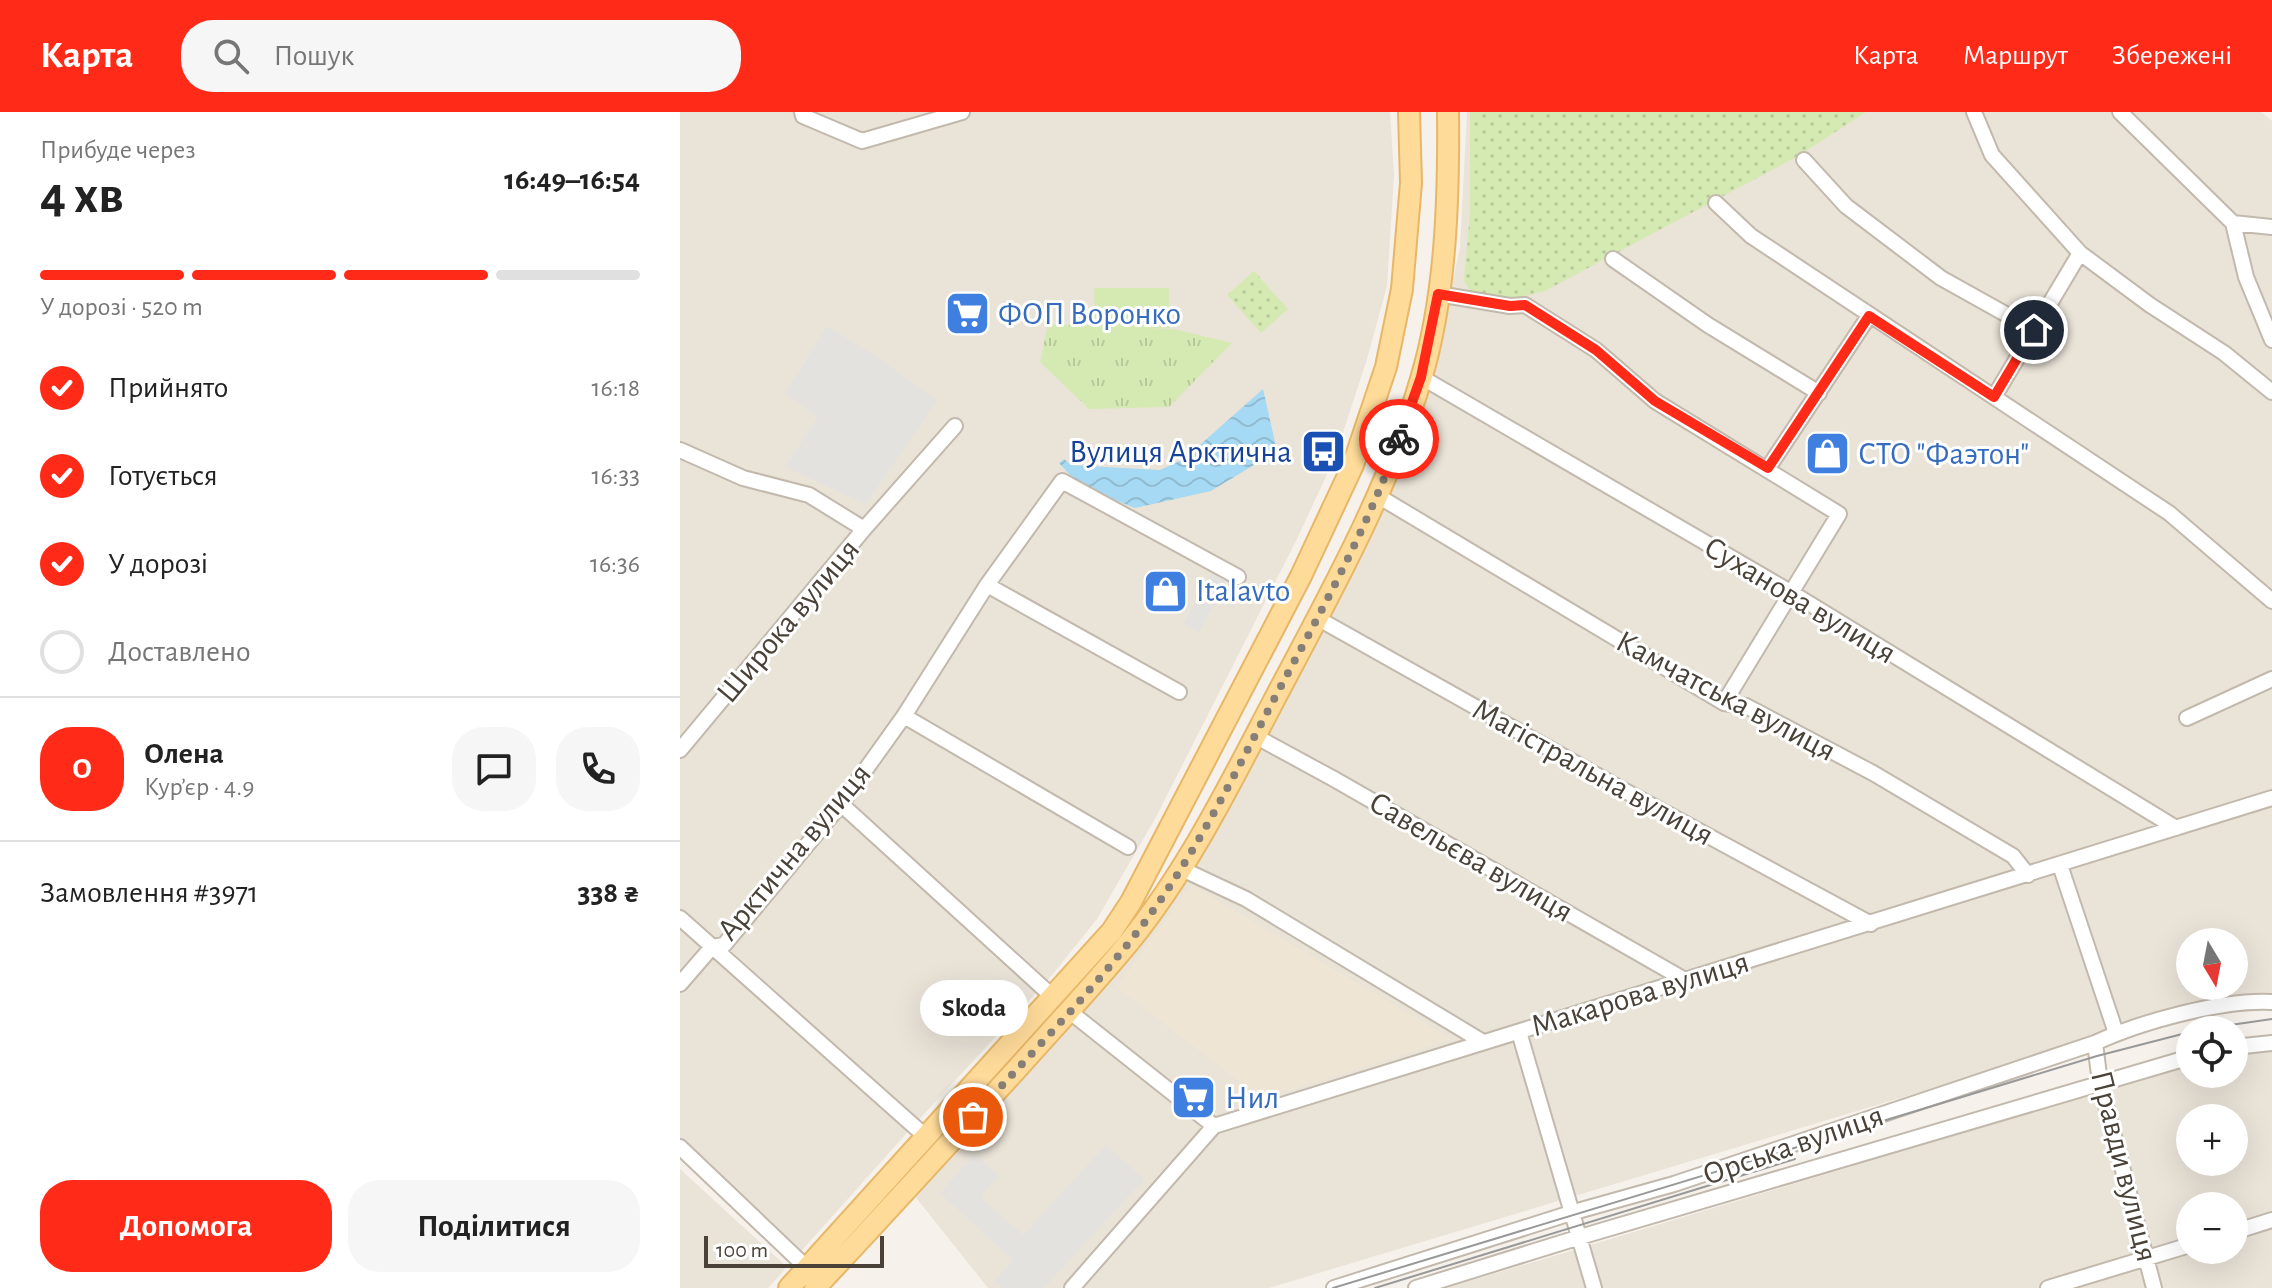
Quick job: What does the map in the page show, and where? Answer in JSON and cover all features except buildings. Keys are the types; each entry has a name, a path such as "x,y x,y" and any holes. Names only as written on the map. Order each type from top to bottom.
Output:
{"main road":[{"path":"789,1288 1112,931 1131,902 1301,576 1353,465 1386,367 1402,289 1411,183 1409,112"},
{"path":"815,1288 1131,940 1182,869 1229,788 1378,496 1421,377 1438,294 1446,224 1448,112"},
{"path":"1313,552 1317,564 1331,571 1345,562"},
{"path":"1301,576 1313,571 1328,578 1322,609"}],"street":[{"path":"802,112 803,116 862,141 962,112"},
{"path":"1974,112 1992,155 2080,253 2150,305 2224,353 2272,392"},
{"path":"2120,112 2233,223 2246,277 2272,340"},
{"path":"1804,160 1846,206 1941,278 2034,330"},
{"path":"1716,203 1751,236 2169,513 2272,601"},
{"path":"2233,223 2272,227"},
{"path":"1994,397 2080,253"},
{"path":"1613,259 1708,325 1819,393"},
{"path":"1438,294 1510,306 1525,305 1596,350 1655,401 1839,514 1724,703"},
{"path":"1768,468 1869,316"},
{"name":"Суханова вулиця","path":"1421,377 1792,593 2176,828"},
{"name":"Широка вулиця","path":"680,750 864,529 955,426"},
{"name":"Широка вулиця","path":"680,450 743,478 809,495 864,529"},
{"name":"Арктична вулиця","path":"680,984 712,947 724,945 841,804 904,716 987,585 1062,481 1238,577"},
{"name":"Камчатська вулиця","path":"1378,496 1724,703 1746,706 1873,773 2013,856 2028,875"},
{"path":"987,585 1179,692"},
{"name":"Магістральна вулиця","path":"1322,609 1616,786 1871,924"},
{"path":"2187,718 2272,679"},
{"path":"904,716 1128,847"},
{"name":"Савельєва вулиця","path":"1255,736 1348,786 1685,980"},
{"name":"Макарова вулиця","path":"1214,1126 2272,798"},
{"path":"841,804 1053,997"},
{"path":"2060,865 2116,1033"},
{"path":"1182,869 1246,899 1483,1042"},
{"path":"680,918 925,1136"},
{"name":"Орська вулиця","path":"2250,1001 2272,989"},
{"name":"Орська вулиця","path":"1334,1288 1574,1212 1674,1184 2095,1043 2116,1033 2228,1003 2272,1002"},
{"path":"1069,1011 1214,1126 1072,1288"},
{"path":"1519,1032 1594,1288"},
{"name":"Правди вулиця","path":"2095,1043 2100,1083 2154,1288"},
{"path":"2248,1046 2272,1043"},
{"path":"1416,1288 2176,1061"},
{"path":"680,1147 807,1268"},
{"path":"2248,1228 2272,1220"},
{"path":"2048,1288 2176,1249"}],"shaded area":[{"path":"680,112 1390,112 1394,175 1387,286 1335,457 1297,539 1156,817 1097,919 1048,980 795,1258 680,1147"},
{"path":"1467,112 2261,112 2272,121 2272,999 2248,994 2248,928 2176,928 2176,1000 2226,1000 1269,1288 988,1288 910,1190 1186,871 1431,379 1460,248"},
{"path":"827,326 937,400 866,504 785,467 818,417 785,394"},
{"path":"1211,573 1226,581 1199,632 1184,624"},
{"path":"1191,885 1452,1039 1262,1099 1117,987"},
{"path":"2272,1050 2272,1288 1447,1288 2176,1069 2176,1088 2248,1088 2248,1053"},
{"path":"1106,1145 1144,1179 1044,1288 1002,1288 994,1281 1013,1260 940,1193 975,1154 999,1176 980,1197 1023,1235"},
{"path":"680,1169 787,1267 768,1288 680,1288"}],"green space":[{"path":"1470,112 1866,112 1800,155 1545,291 1513,299 1472,294 1464,281 1470,212"},
{"path":"1254,271 1288,309 1261,333 1227,295"},
{"path":"1094,288 1169,288 1169,328 1095,329"},
{"path":"1048,324 1174,329 1232,343 1169,407 1089,409 1040,362"}],"water":[{"path":"1263,389 1277,451 1211,491 1135,508 1080,486 1059,463 1064,459 1071,465 1160,470 1184,459"}],"tram line":[{"path":"2248,1022 2272,1019"},
{"path":"1333,1288 2097,1056 2176,1036"},
{"path":"1375,1288 1795,1159"}],"way so far":[{"path":"973,1117 1131,940 1182,869 1229,788 1317,618 1378,496 1399,439"}],"place":[{"name":"ФОП Воронко","path":"967,314"},
{"name":"Вулиця Арктична","path":"1323,452"},
{"name":"СТО \"Фаэтон\"","path":"1827,454"},
{"name":"Italavto","path":"1165,591"},
{"name":"Нил","path":"1194,1098"},
{"name":"Skoda","path":"973,1117"}],"route":[{"path":"1399,439 1421,377 1438,294 1510,306 1525,305 1596,350 1655,401 1768,468 1869,316 1994,397 2034,330"}]}
